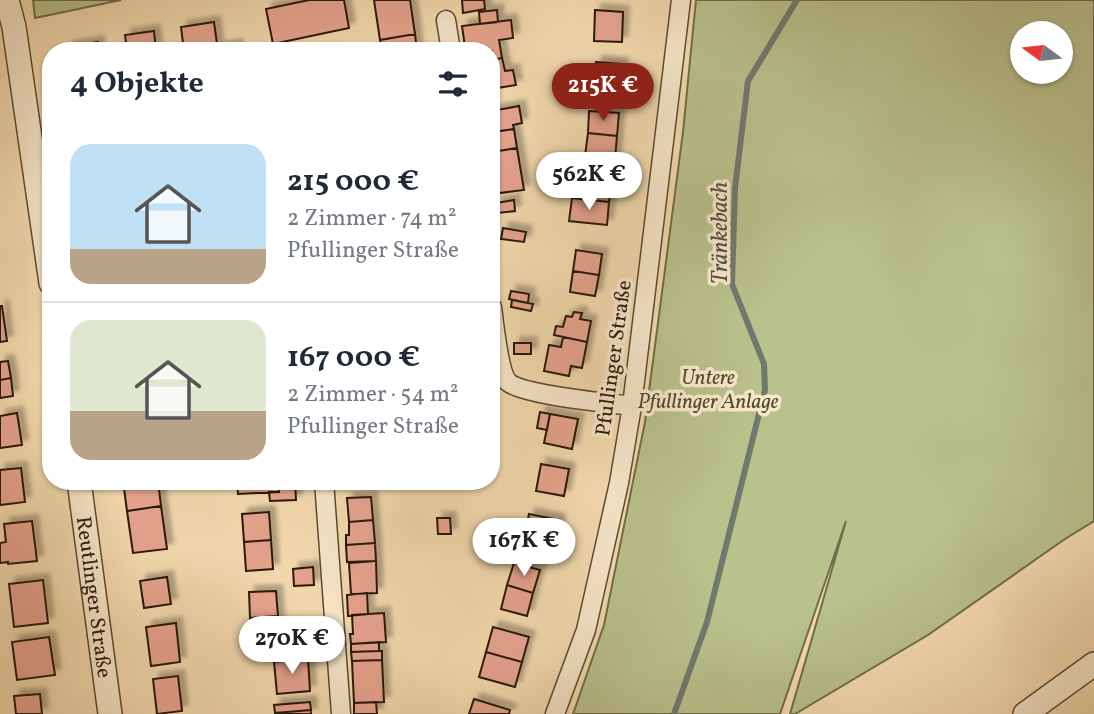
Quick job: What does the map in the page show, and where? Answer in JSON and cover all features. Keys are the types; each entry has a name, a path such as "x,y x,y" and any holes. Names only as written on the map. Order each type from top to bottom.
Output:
{"street":[{"path":"7,0 14,27 42,221"},
{"name":"Pfullinger Straße","path":"555,714 586,630 619,483 632,406 681,0"},
{"path":"446,20 450,42"},
{"path":"500,362 507,381 518,388 632,406"},
{"name":"Reutlinger Straße","path":"80,490 110,714"},
{"path":"325,490 341,714"},
{"path":"1026,714 1094,664"}],"green space":[{"path":"33,0 121,0 35,18"},
{"name":"Untere Pfullinger Anlage","path":"696,0 1094,0 1094,521 928,635 795,714 790,714 846,521 780,714 573,714 604,625 645,422 683,132"}],"building":[{"path":"309,0 344,0 349,28 273,42 266,9"},
{"path":"374,0 410,0 415,34 380,40"},
{"path":"462,0 484,0 485,9 463,13"},
{"path":"497,10 498,22 480,24 479,12"},
{"path":"595,10 623,12 622,42 594,41"},
{"path":"511,20 513,38 499,42 464,42 462,26"},
{"path":"214,22 217,42 183,42 181,27"},
{"path":"154,31 155,42 126,42 125,35"},
{"path":"415,34 416,42 380,42"},
{"path":"500,58 505,71 513,70 516,85 500,88"},
{"path":"596,62 622,64 619,94 594,92"},
{"path":"519,106 522,123 513,125 514,129 500,131 500,110"},
{"path":"589,111 619,113 617,136 588,133"},
{"path":"514,129 517,148 500,151 500,131"},
{"path":"588,133 617,136 615,159 585,156"},
{"path":"517,148 524,190 500,193 500,151"},
{"path":"575,175 612,179 609,202 572,198"},
{"path":"572,198 609,202 607,225 569,221"},
{"path":"514,200 515,211 500,213 500,202"},
{"path":"503,228 526,232 524,242 501,239"},
{"path":"576,250 602,254 599,275 573,271"},
{"path":"573,271 599,275 595,296 570,292"},
{"path":"511,291 529,294 528,303 509,299"},
{"path":"512,300 533,304 531,311 511,307"},
{"path":"0,306 7,341 0,342"},
{"path":"574,312 582,313 580,319 591,321 587,342 554,335 556,326 563,327 566,316 572,317"},
{"path":"563,337 587,342 582,368 571,366 569,376 544,371 549,345 561,347"},
{"path":"514,343 531,343 531,354 514,354"},
{"path":"8,361 11,378 0,380 0,362"},
{"path":"11,378 13,396 0,398 0,380"},
{"path":"540,412 550,414 547,430 537,428"},
{"path":"17,413 22,445 0,448 0,416"},
{"path":"550,414 578,419 572,449 544,443"},
{"path":"541,464 569,469 564,496 536,491"},
{"path":"21,468 25,502 0,505 0,470"},
{"path":"124,490 159,490 161,506 127,511"},
{"path":"238,490 279,492 238,494"},
{"path":"295,490 296,500 270,501 269,492"},
{"path":"371,497 373,520 349,522 347,498"},
{"path":"161,506 167,549 133,553 127,511"},
{"path":"269,512 271,540 244,542 242,514"},
{"path":"529,514 559,520 553,549 523,542"},
{"path":"437,518 450,518 451,534 438,534"},
{"path":"373,520 375,543 346,545 349,522"},
{"path":"32,521 37,561 0,563 0,543 6,542 4,524"},
{"path":"271,540 273,569 246,571 244,542"},
{"path":"375,543 376,561 347,562 346,545"},
{"path":"376,561 377,593 351,594 349,563"},
{"path":"514,563 540,570 533,593 507,585"},
{"path":"313,567 314,585 294,586 293,569"},
{"path":"167,577 171,604 144,608 140,581"},
{"path":"43,580 48,623 14,627 9,584"},
{"path":"507,585 533,593 527,616 501,609"},
{"path":"276,591 278,616 250,618 249,592"},
{"path":"367,593 368,614 348,616 347,595"},
{"path":"384,613 386,642 351,644 352,615"},
{"path":"278,616 279,641 252,643 250,618"},
{"path":"176,623 180,662 151,666 146,627"},
{"path":"493,627 529,637 522,662 486,652"},
{"path":"49,637 55,675 17,680 12,642"},
{"path":"310,642 311,653 294,654 293,643"},
{"path":"379,642 379,651 351,652 351,644"},
{"path":"382,651 382,660 352,661 351,652"},
{"path":"486,652 522,662 515,687 479,677"},
{"path":"311,653 312,659 294,660 294,654"},
{"path":"308,659 310,691 277,694 274,662"},
{"path":"382,660 384,702 354,703 352,661"},
{"path":"178,676 182,711 157,714 153,679"},
{"path":"40,694 42,714 16,714 14,696"},
{"path":"474,699 510,710 509,714 469,714"},
{"path":"310,702 311,710 275,713 274,705"},
{"path":"376,702 377,714 354,714 354,703"},
{"path":"311,710 311,714 275,714 275,713"}],"waterway":[{"name":"Tränkebach","path":"674,714 707,622 765,390 764,364 732,284 735,188 748,81 797,0"}]}
